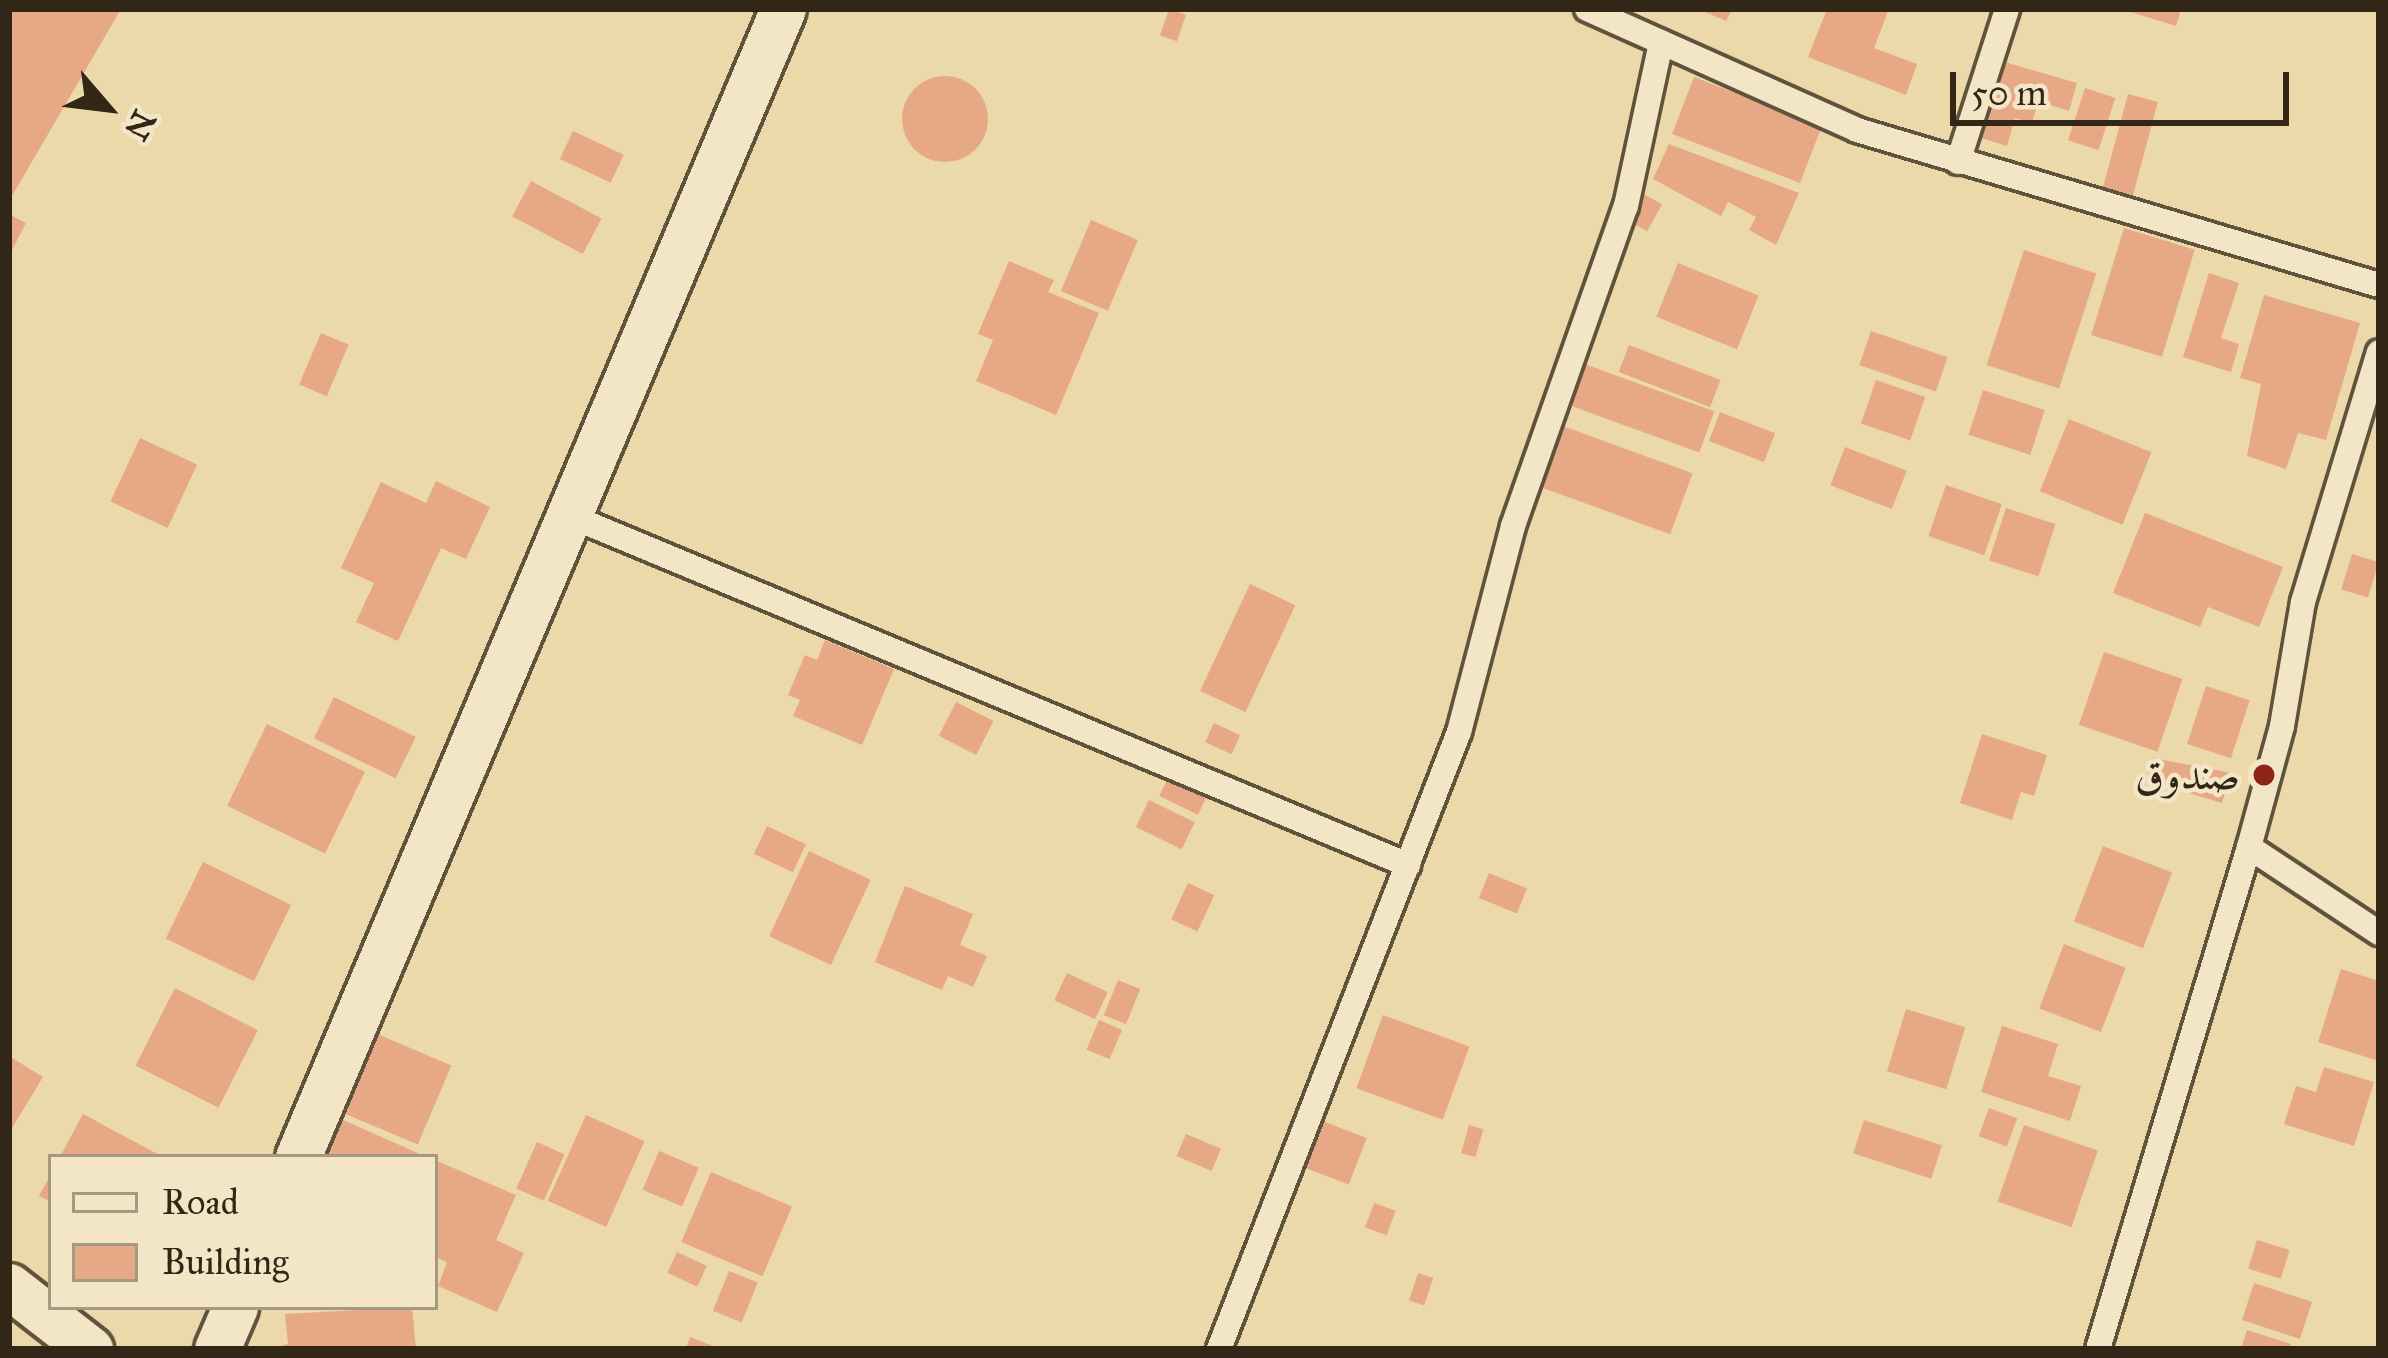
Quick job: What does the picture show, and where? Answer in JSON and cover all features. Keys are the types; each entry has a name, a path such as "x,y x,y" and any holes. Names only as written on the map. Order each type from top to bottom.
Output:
{"street":[{"path":"299,1154 783,9"},
{"path":"9,1286 90,1349"},
{"path":"217,1349 234,1310"}],"lane":[{"path":"1587,9 1857,130 2379,285"},
{"path":"1958,161 2007,9"},
{"path":"1219,1349 1459,732 1513,526 1626,206 1661,43"},
{"path":"2098,1349 2249,847 2282,726 2302,602 2379,352"},
{"path":"570,516 1408,865"},
{"path":"2249,847 2379,933"}],"building":[{"path":"9,9 121,9 9,201"},
{"path":"1169,9 1186,15 1177,41 1160,35"},
{"path":"1698,9 1732,9 1726,21"},
{"path":"1827,9 1889,9 1874,48 1917,64 1906,95 1808,57"},
{"path":"2121,9 2181,9 2176,26"},
{"path":"2001,61 2077,83 2069,111 2038,101 2032,123 2015,118 2007,146 1978,137"},
{"path":"945,76 975,89 988,119 975,149 945,162 915,149 902,119 915,89"},
{"path":"1694,77 1822,126 1800,183 1672,134"},
{"path":"2085,88 2115,98 2098,150 2068,140"},
{"path":"2128,94 2158,102 2132,200 2102,192"},
{"path":"573,131 624,155 611,183 560,159"},
{"path":"1669,144 1799,193 1776,245 1749,230 1756,217 1728,202 1721,216 1653,179"},
{"path":"531,181 602,219 583,254 512,216"},
{"path":"1642,193 1662,204 1647,231 1627,220"},
{"path":"9,214 26,223 9,256"},
{"path":"1091,220 1138,240 1108,311 1061,291"},
{"path":"2124,228 2195,250 2162,357 2091,335"},
{"path":"2024,250 2096,273 2059,389 1987,365"},
{"path":"1009,261 1054,280 1048,292 1099,313 1056,415 976,381 993,340 978,334"},
{"path":"1678,263 1759,296 1737,349 1656,317"},
{"path":"2209,273 2239,283 2221,338 2239,344 2231,372 2183,357"},
{"path":"2264,295 2360,323 2326,440 2298,433 2286,469 2247,456 2261,384 2240,378"},
{"path":"1871,331 1948,357 1936,391 1859,365"},
{"path":"321,333 349,345 327,396 299,385"},
{"path":"1629,345 1720,380 1710,407 1619,372"},
{"path":"1579,362 1714,411 1699,453 1564,403"},
{"path":"1876,380 1925,397 1910,440 1861,423"},
{"path":"1983,390 2045,410 2030,455 1968,435"},
{"path":"1720,412 1775,433 1764,462 1709,441"},
{"path":"2069,419 2152,452 2122,525 2040,491"},
{"path":"1560,425 1692,473 1670,534 1538,486"},
{"path":"140,438 197,465 168,528 110,501"},
{"path":"1845,447 1907,471 1892,509 1830,485"},
{"path":"436,481 490,507 466,559 441,548 398,641 356,622 374,583 341,568 381,482 426,503"},
{"path":"1946,485 2002,504 1984,555 1928,536"},
{"path":"2006,508 2055,524 2038,576 1989,560"},
{"path":"2145,513 2283,567 2259,627 2208,607 2200,627 2113,593"},
{"path":"2352,554 2379,562 2368,598 2341,589"},
{"path":"1250,584 1295,605 1245,712 1200,691"},
{"path":"825,640 894,669 862,745 793,716 800,700 788,695 805,655 817,660"},
{"path":"2104,652 2182,679 2157,752 2079,725"},
{"path":"2206,686 2250,700 2231,758 2187,744"},
{"path":"334,697 416,737 396,778 314,738"},
{"path":"956,702 993,721 976,755 939,736"},
{"path":"1214,723 1240,735 1231,754 1205,742"},
{"path":"267,724 365,772 325,854 227,806"},
{"path":"1982,734 2047,755 2034,796 2021,792 2012,820 1960,803"},
{"path":"2153,758 2231,773 2222,803 2146,780"},
{"path":"1168,778 1207,797 1198,815 1159,796"},
{"path":"1149,800 1195,822 1182,849 1136,827"},
{"path":"767,826 806,844 793,872 754,854"},
{"path":"2103,846 2172,873 2143,948 2074,922"},
{"path":"809,851 871,880 831,965 769,936"},
{"path":"203,862 291,905 254,981 166,938"},
{"path":"1489,873 1527,888 1517,913 1479,898"},
{"path":"1188,883 1214,895 1197,932 1171,919"},
{"path":"905,886 973,914 960,945 987,956 973,987 948,976 942,990 875,962"},
{"path":"2064,944 2126,968 2101,1032 2039,1008"},
{"path":"2341,969 2379,981 2379,1061 2318,1042"},
{"path":"1067,973 1108,992 1095,1019 1054,1000"},
{"path":"1118,980 1140,989 1126,1024 1104,1015"},
{"path":"175,988 258,1030 218,1108 136,1066"},
{"path":"1906,1009 1965,1027 1946,1089 1887,1071"},
{"path":"1383,1015 1469,1046 1443,1120 1356,1088"},
{"path":"1099,1020 1122,1030 1110,1059 1086,1049"},
{"path":"2002,1026 2058,1044 2048,1076 2081,1086 2070,1121 1981,1092"},
{"path":"375,1033 451,1065 418,1145 341,1112"},
{"path":"9,1056 43,1077 9,1133"},
{"path":"2324,1067 2374,1082 2354,1146 2284,1124 2296,1086 2316,1092"},
{"path":"1989,1108 2017,1118 2007,1146 1979,1136"},
{"path":"83,1114 157,1154 62,1154"},
{"path":"586,1115 644,1141 606,1227 548,1201"},
{"path":"341,1119 420,1154 324,1154"},
{"path":"1320,1120 1367,1138 1349,1185 1302,1167"},
{"path":"1864,1120 1942,1145 1931,1179 1853,1153"},
{"path":"1469,1125 1483,1129 1475,1157 1461,1153"},
{"path":"2024,1125 2098,1150 2071,1227 1998,1202"},
{"path":"1186,1134 1221,1149 1212,1171 1177,1156"},
{"path":"537,1142 564,1154 544,1201 516,1189"},
{"path":"659,1151 699,1168 682,1206 643,1190"},
{"path":"438,1161 516,1195 496,1240 524,1253 497,1312 438,1286 447,1262 438,1258"},
{"path":"711,1172 792,1206 762,1276 681,1242"},
{"path":"48,1180 48,1200 39,1196"},
{"path":"1374,1203 1396,1211 1387,1235 1365,1227"},
{"path":"2257,1240 2290,1250 2281,1279 2248,1269"},
{"path":"677,1252 707,1266 697,1287 667,1273"},
{"path":"729,1271 758,1283 742,1322 713,1311"},
{"path":"1418,1273 1433,1278 1424,1306 1409,1301"},
{"path":"2254,1283 2312,1302 2300,1339 2242,1320"},
{"path":"412,1310 416,1349 268,1349 288,1344 285,1314"},
{"path":"2247,1330 2291,1344 2289,1349 2241,1349"},
{"path":"690,1337 721,1349 686,1349"}],"place":[{"name":"صندوق","path":"2264,775"}]}
